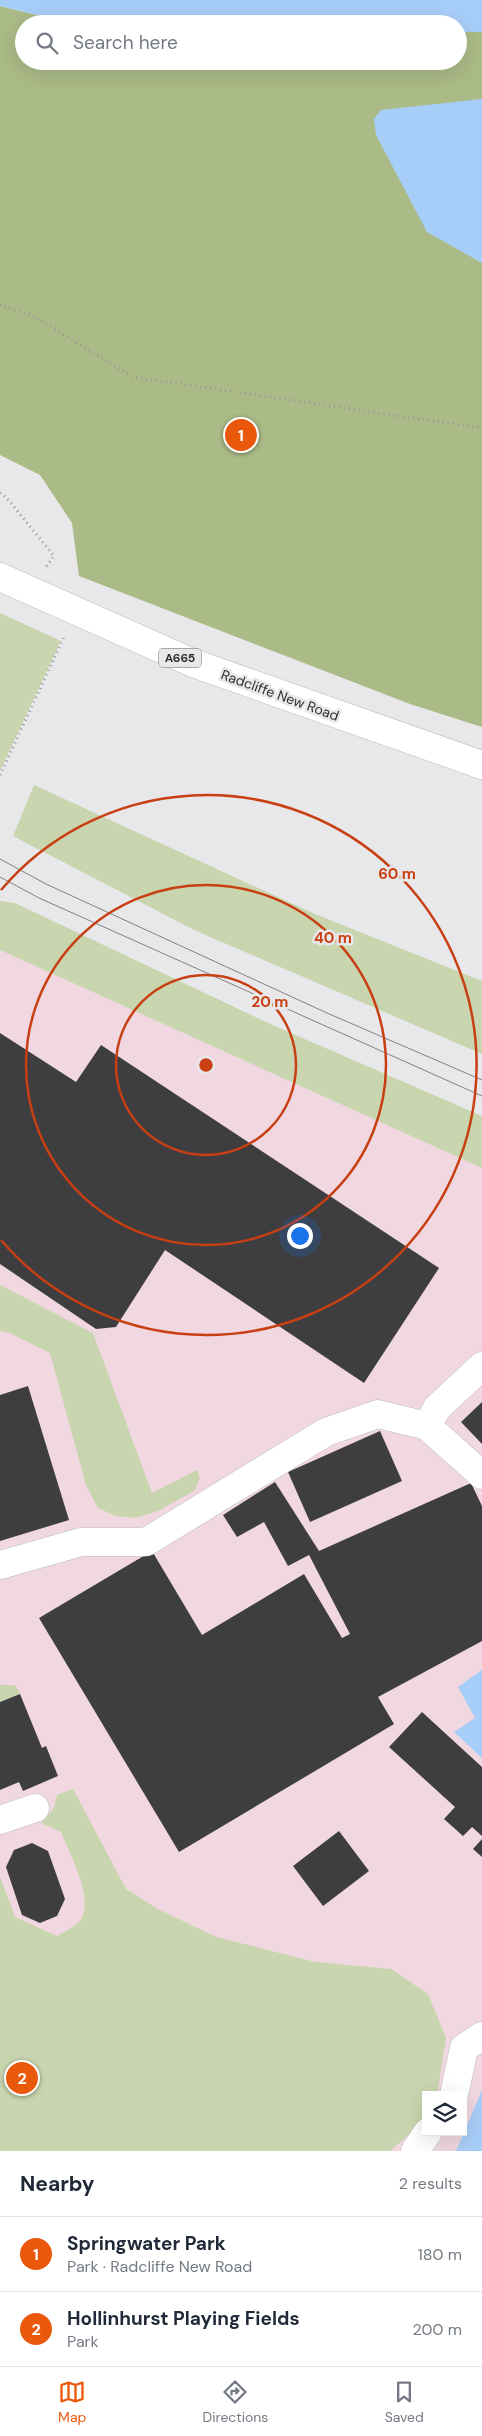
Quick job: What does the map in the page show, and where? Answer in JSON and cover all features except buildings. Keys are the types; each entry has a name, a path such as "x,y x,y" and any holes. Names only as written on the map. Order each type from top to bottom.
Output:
{"main road":[{"name":"Radcliffe New Road","path":"0,577 193,663 482,765"},
{"path":"427,1426 438,1408 482,1366"},
{"path":"0,1565 82,1542 146,1542 326,1432 378,1414 427,1426 482,1475"},
{"path":"0,1820 35,1808"},
{"path":"455,2091 464,2048 482,2036"},
{"path":"415,2151 425,2136"}],"path":[{"path":"0,305 33,316 133,377 482,428"},
{"path":"0,493 6,497 54,556 28,591"},
{"path":"0,775 76,612"}],"shaded area":[{"path":"0,950 482,1168 482,2151 89,2151 0,2005"}],"green space":[{"path":"0,6 37,15 15,15 15,70 467,70 467,32 482,32 482,727 410,704 79,576 72,523 40,475 0,455"},
{"path":"0,613 61,641 0,771"},
{"path":"34,785 315,914 482,981 482,1054 194,930 13,836"},
{"path":"0,901 15,903 268,1023 482,1116 482,1168 0,950"},
{"path":"0,1285 93,1333 152,1493 197,1470 200,1478 194,1491 158,1511 135,1518 116,1516 98,1508 86,1485 50,1353 10,1333 0,1331"},
{"path":"0,1685 15,1685 20,1694 0,1702"},
{"path":"73,1789 126,1889 158,1909 216,1937 315,1962 391,1969 428,1994 446,2038 438,2091 422,2091 421,2124 390,2151 0,2151 0,1876 15,1917 57,1936 80,1921 84,1912 85,1901 80,1877 61,1832 41,1823 54,1808 57,1795"}],"water":[{"path":"0,0 482,0 482,32 467,32 467,15 37,15 0,6"},
{"path":"482,99 482,263 427,232 376,135 374,119 381,110"},
{"path":"482,1670 482,1758 454,1732 475,1718 458,1687"},
{"path":"482,2090 482,2151 456,2151 462,2136 467,2136 467,2125"}],"tram line":[{"path":"0,859 46,884 327,1013 482,1080"},
{"path":"0,877 39,898 482,1096"}],"place":[{"name":"Springwater Park","path":"241,435"},
{"name":"Hollinhurst Playing Fields","path":"22,2078"}]}
